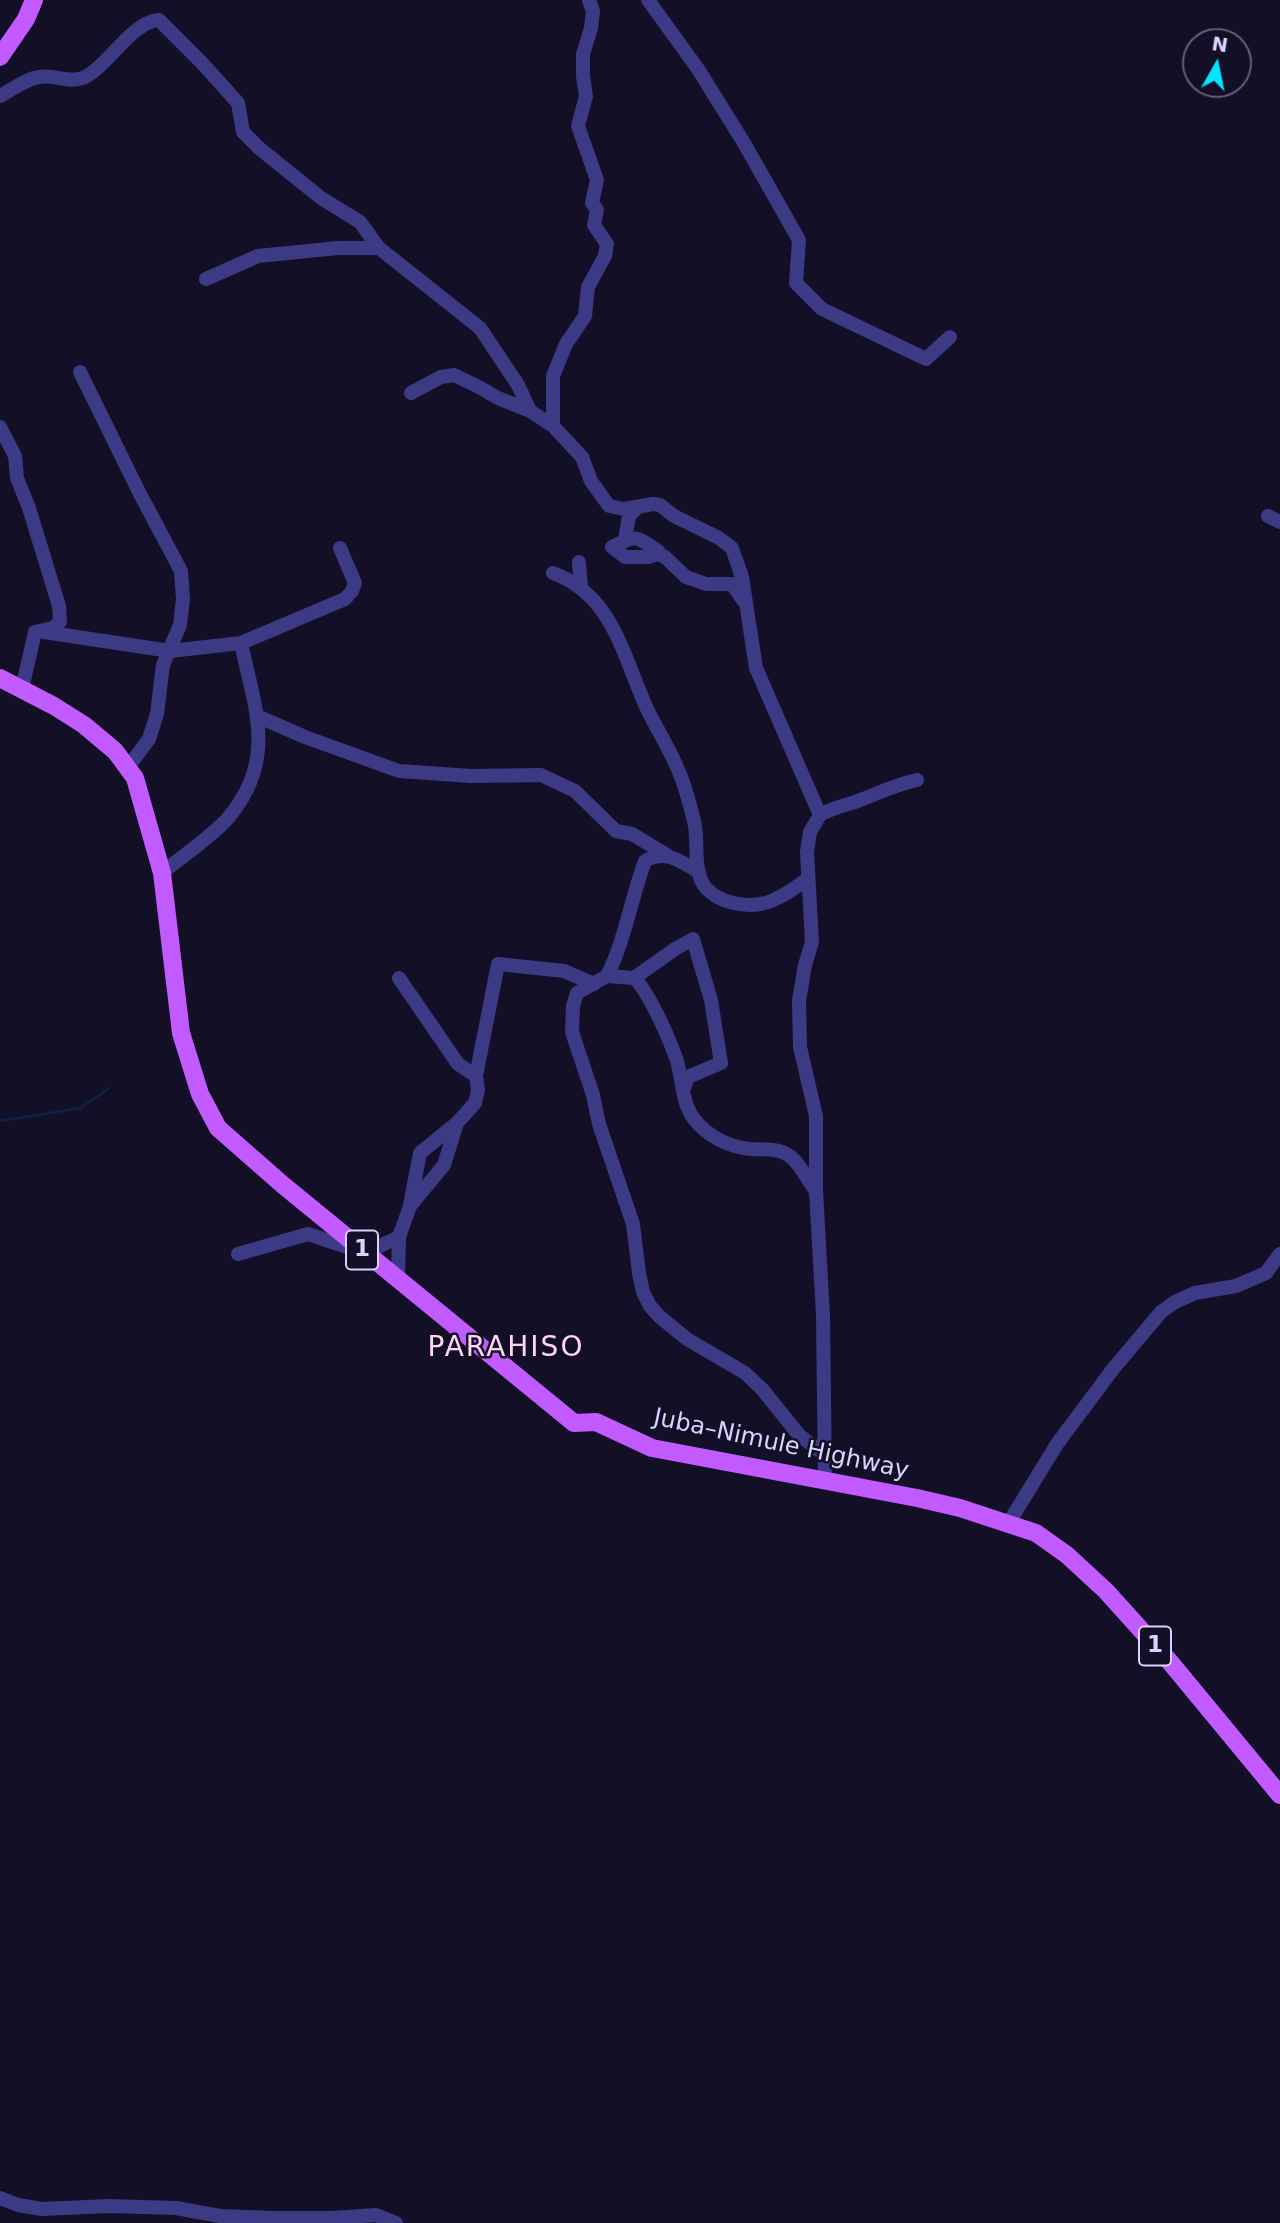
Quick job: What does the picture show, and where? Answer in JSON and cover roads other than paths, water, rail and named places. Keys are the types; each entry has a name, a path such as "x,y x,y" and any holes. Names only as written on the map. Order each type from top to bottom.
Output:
{"main road":[{"path":"0,57 26,19 34,0"},
{"name":"Juba–Nimule Highway","path":"0,678 84,725 115,751 135,778 162,873 181,1033 190,1068 208,1111 218,1128 365,1253 574,1423 596,1422 652,1448 960,1508 1008,1524"},
{"name":"1","path":"1008,1524 1036,1533 1067,1555 1106,1591 1170,1662 1280,1795"}],"street":[{"path":"553,426 553,376 566,344 585,316 588,287 605,256 607,244 594,225 597,210 592,203 597,180 578,126 586,96 583,54 593,11 589,0"},
{"path":"648,0 698,69 744,142 799,240 796,283 822,310 926,359 950,337"},
{"path":"0,96 39,77 75,81 88,76 139,29 151,21 159,20 202,62 238,103 243,132 251,140 321,198 360,222 379,248 480,328 518,385 530,411"},
{"path":"206,279 258,256 338,248 379,248"},
{"path":"80,372 181,571 183,599 180,625 163,665 157,714 149,739 128,767"},
{"path":"411,393 441,377 454,375 530,411 553,426 582,457 591,481 609,506 624,509 653,504 660,506 732,548 741,577 757,668 820,816"},
{"path":"0,427 15,456 17,478 60,606 60,622 44,632"},
{"path":"638,508 629,516 625,540 612,547 625,556 649,557 657,554 671,562 686,577 706,584 732,584 746,604"},
{"path":"22,689 35,632 170,651 241,643 306,617 345,599 352,591 355,583 341,548"},
{"path":"579,562 582,587"},
{"path":"553,573 582,587 612,623 650,714 673,755 687,793 695,827 699,872 704,886 725,902 765,903 807,880"},
{"path":"162,873 228,818 252,781 259,755 257,716 241,643"},
{"path":"257,716 305,737 399,771 471,776 541,775 575,791 616,831 632,834 699,872"},
{"path":"825,1480 816,1116 800,1047 799,1011 805,965 812,942 807,852 810,832 820,816 830,809 861,800 891,786 917,780"},
{"path":"667,855 654,855 645,861 618,954 600,980 577,993 573,1006 572,1032 593,1095 599,1124 633,1224 643,1292 660,1317 687,1339 745,1373 762,1389 799,1435 825,1455"},
{"path":"398,1280 398,1237 410,1206 420,1153 457,1123 475,1103 478,1090 476,1076 498,964 564,971 600,980 635,978 693,939 711,1000 721,1063 688,1077 682,1091"},
{"path":"399,978 458,1064 476,1076"},
{"path":"635,978 644,988 676,1059 682,1091 694,1119 715,1139 749,1149 767,1148 790,1156 816,1191"},
{"path":"410,1206 444,1165 457,1123"},
{"path":"238,1254 308,1234 365,1253 398,1237"},
{"path":"1008,1524 1057,1444 1113,1369 1161,1312 1195,1293 1236,1286 1266,1273 1280,1254"},
{"path":"0,2197 18,2205 42,2209 109,2206 176,2208 220,2216 273,2218 376,2215 396,2223"}],"waterway":[{"path":"0,1121 81,1108 109,1088"}],"district":[{"name":"PARAHISO","path":"506,1349"}]}
